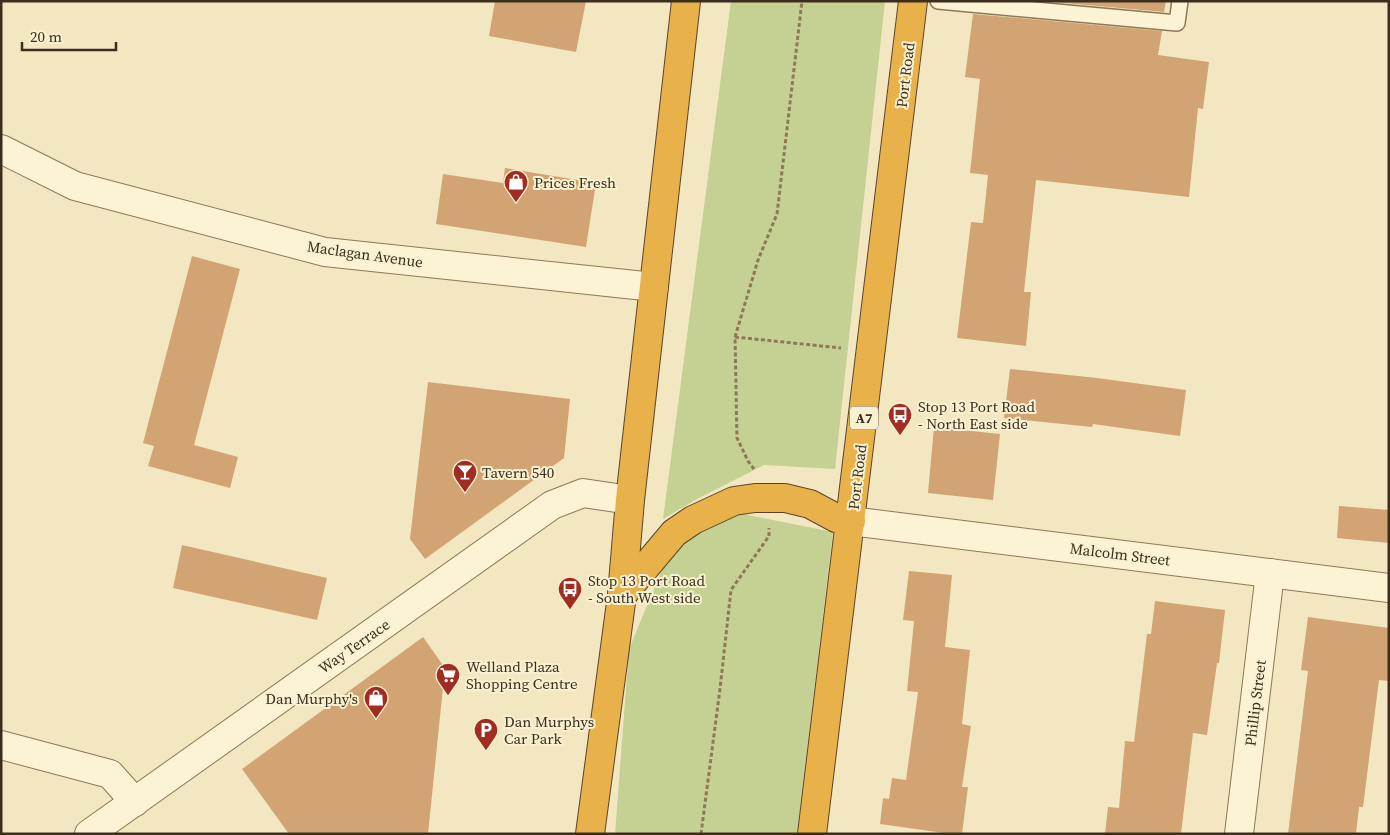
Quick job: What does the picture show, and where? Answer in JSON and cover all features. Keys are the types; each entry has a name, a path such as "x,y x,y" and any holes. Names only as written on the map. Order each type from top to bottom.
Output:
{"highway":[{"path":"590,834 622,595 630,500 686,1"},
{"name":"Port Road","path":"812,834 852,521 913,1"},
{"path":"622,595 674,533 692,520 734,501 755,498 784,498 810,504 836,518 852,521"}],"street":[{"name":"Maclagan Avenue","path":"1,149 75,186 325,252 654,287"},
{"name":"Way Terrace","path":"90,834 552,505 583,493 630,500"},
{"name":"Malcolm Street","path":"852,521 1389,588"},
{"name":"Phillip Street","path":"1239,834 1270,573"},
{"path":"1,745 110,774 135,802"}],"lane":[{"path":"938,1 1177,23 1180,1"}],"path":[{"path":"759,474 748,461 737,438 735,337 758,260 777,214 802,1"},
{"path":"735,337 844,349"},
{"path":"701,834 731,590 769,536 768,520"}],"green space":[{"path":"731,1 885,1 835,469 764,465 697,499 663,519"},
{"path":"733,512 833,532 797,834 615,834 629,649 671,548"}],"building":[{"path":"495,1 586,1 576,52 489,36"},
{"path":"1043,1 1166,1 1164,12"},
{"path":"973,14 1162,31 1158,55 1209,62 1203,109 1198,108 1189,197 1036,180 1024,292 1031,292 1026,346 957,338 971,222 983,223 988,175 970,173 980,79 965,77"},
{"name":"Prices Fresh","path":"505,168 596,183 586,247 436,224 443,174 503,183"},
{"path":"192,256 240,269 194,445 238,457 230,488 148,466 154,446 143,443"},
{"path":"1010,369 1186,390 1180,436 1093,424 1092,427 1004,418"},
{"name":"Tavern 540","path":"428,382 570,399 564,458 425,559 410,539"},
{"path":"934,427 1000,434 993,500 928,493"},
{"path":"1339,506 1389,510 1389,543 1337,538"},
{"path":"182,545 327,578 317,620 173,588"},
{"path":"909,571 952,575 945,647 970,650 962,724 971,726 962,787 968,787 962,834 880,824 883,798 889,799 892,778 906,780 918,692 907,691 914,621 903,620"},
{"path":"1155,601 1225,610 1219,663 1217,663 1207,735 1193,733 1181,834 1105,834 1108,807 1119,808 1125,741 1134,742 1147,634 1151,634"},
{"path":"1308,617 1389,628 1389,681 1379,680 1363,807 1359,807 1356,834 1288,834 1308,671 1301,670"},
{"name":"Dan Murphy's","path":"423,637 445,668 428,834 289,834 242,769"}],"place":[{"name":"Prices Fresh","path":"516,203"},
{"name":"Stop 13 Port Road - North East side","path":"900,436"},
{"name":"Tavern 540","path":"465,493"},
{"name":"Stop 13 Port Road - South West side","path":"570,610"},
{"name":"Welland Plaza Shopping Centre","path":"448,696"},
{"name":"Dan Murphy's","path":"376,719"},
{"name":"Dan Murphys Car Park","path":"486,751"}]}
